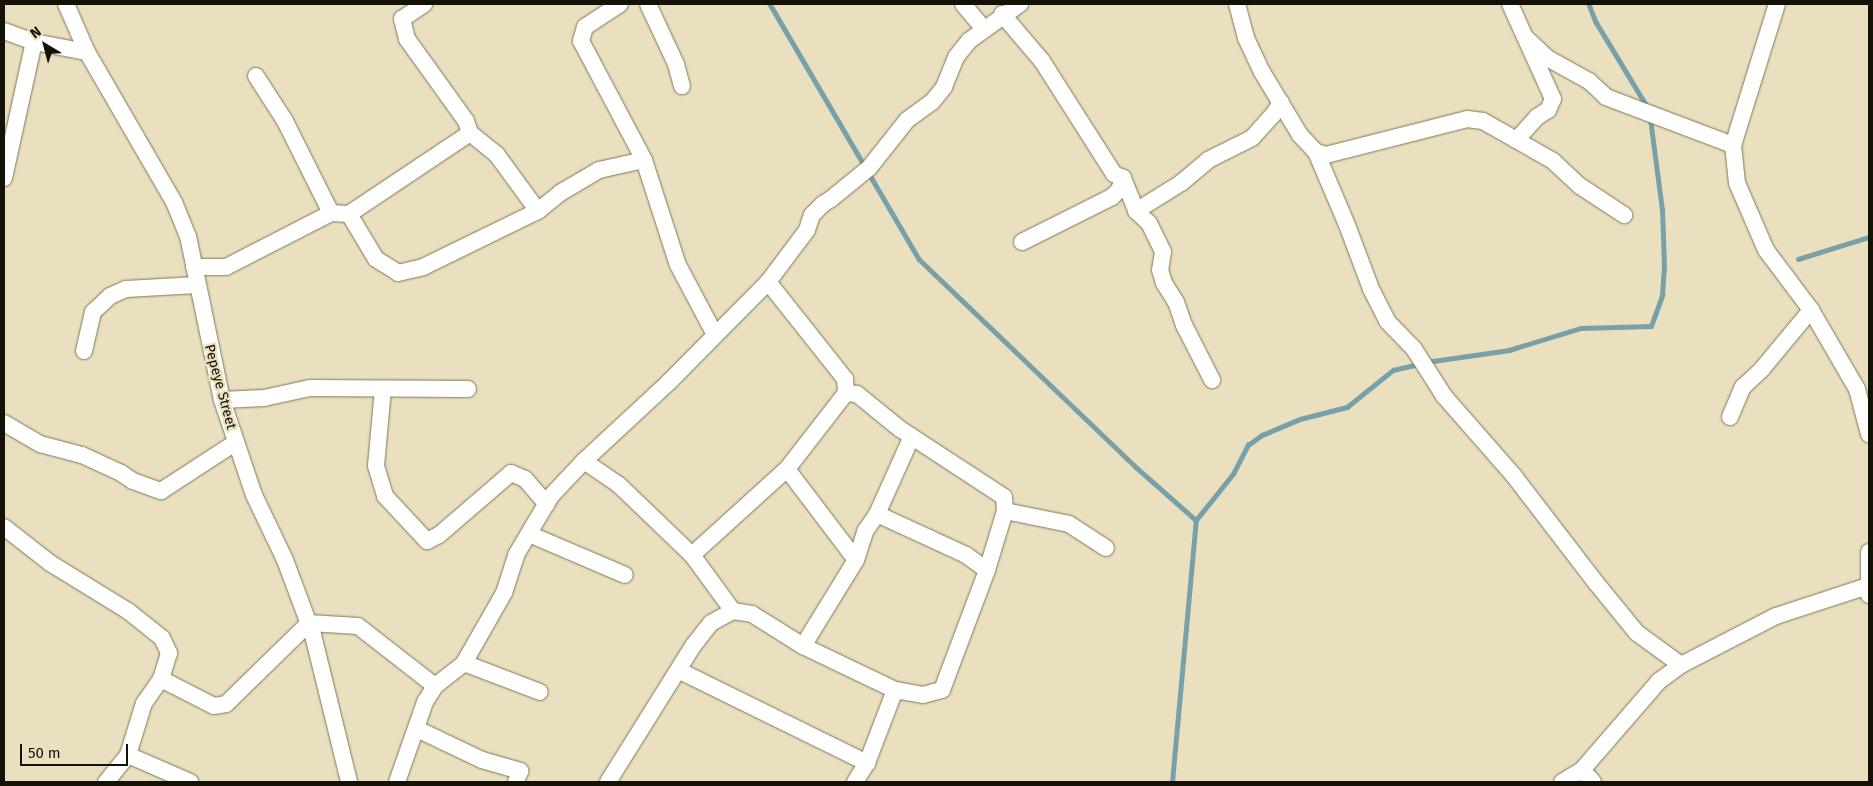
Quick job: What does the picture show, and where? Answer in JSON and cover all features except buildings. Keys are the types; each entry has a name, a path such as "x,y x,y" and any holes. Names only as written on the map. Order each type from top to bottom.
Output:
{"street":[{"name":"Pepeye Street","path":"66,4 86,52 174,202 188,236 222,400 254,495 285,560 309,623 333,710 349,782"},
{"path":"424,4 402,20 407,39 466,121 470,133 497,155 538,211"},
{"path":"620,4 584,27 581,41 644,160 678,265 715,335"},
{"path":"648,4 676,64 682,86"},
{"path":"963,4 984,29"},
{"path":"397,782 425,702 435,686 464,664 504,593 516,555 547,504 584,461 669,382 768,282 806,230 812,215 869,168 907,120 932,102 944,87 956,57 970,40 1002,14 1020,4"},
{"path":"1237,4 1246,38 1262,72 1300,135 1316,152 1347,225 1371,289 1387,321 1414,349 1444,396 1514,476 1638,633 1682,665"},
{"path":"1510,4 1525,37 1544,65 1553,99 1548,110 1537,117 1516,140"},
{"path":"1777,4 1733,145 1736,183 1766,250 1811,310 1857,389 1869,434"},
{"path":"1002,14 1042,61 1114,174 1123,178 1136,211 1149,223 1163,252 1160,270 1164,283 1176,302 1184,325 1212,380"},
{"path":"4,31 34,42 86,52"},
{"path":"4,178 34,42"},
{"path":"1544,65 1589,81 1606,97 1733,145"},
{"path":"256,76 285,121 331,213"},
{"path":"1136,211 1181,183 1208,160 1252,138 1273,115 1281,102"},
{"path":"1316,152 1326,155 1467,119 1482,121 1553,161 1580,186 1624,215"},
{"path":"194,267 226,267 331,213 350,214 470,133"},
{"path":"350,214 376,259 398,274 423,267 538,211 560,193 599,170 644,160"},
{"path":"1022,242 1112,197 1119,190 1123,178"},
{"path":"692,555 787,469 846,393 845,379 768,282"},
{"path":"84,352 94,312 110,296 126,289 197,285"},
{"path":"1730,417 1743,388 1762,369 1811,310"},
{"path":"222,400 264,398 310,388 468,389"},
{"path":"383,389 376,466 385,496 426,541 439,535 511,473 525,479 547,504"},
{"path":"608,782 678,670 711,623 733,611 752,614 803,646 895,690 923,695 942,690 987,570 1005,511 1004,497 912,436 857,394 846,393"},
{"path":"4,423 40,444 82,455 121,473 133,482 162,491 235,443"},
{"path":"803,646 856,560 866,530 877,514 912,436"},
{"path":"584,461 619,485 692,555 733,611"},
{"path":"787,469 856,560"},
{"path":"1005,511 1069,524 1106,548"},
{"path":"877,514 966,555 987,570"},
{"path":"4,527 50,563 128,612 162,638 169,652 161,679 144,703 128,755 106,782"},
{"path":"529,534 625,575"},
{"path":"1562,782 1587,776 1659,681 1682,665 1776,616 1869,590 1869,552"},
{"path":"161,679 214,706 226,704 309,623 358,626 435,686"},
{"path":"464,664 540,692"},
{"path":"678,670 867,763"},
{"path":"855,782 867,763 895,690"},
{"path":"417,728 482,760 520,772 516,782"},
{"path":"128,755 190,782"}],"waterway":[{"path":"770,4 919,259 1137,468 1196,520"},
{"path":"1589,4 1596,22 1648,108"},
{"path":"1426,362 1509,350 1581,328 1651,326 1662,295 1664,266 1662,210 1650,119"},
{"path":"1798,259 1869,237"},
{"path":"1172,782 1196,520 1233,474 1248,445 1262,435 1300,419 1347,407 1393,370 1419,364"}]}
